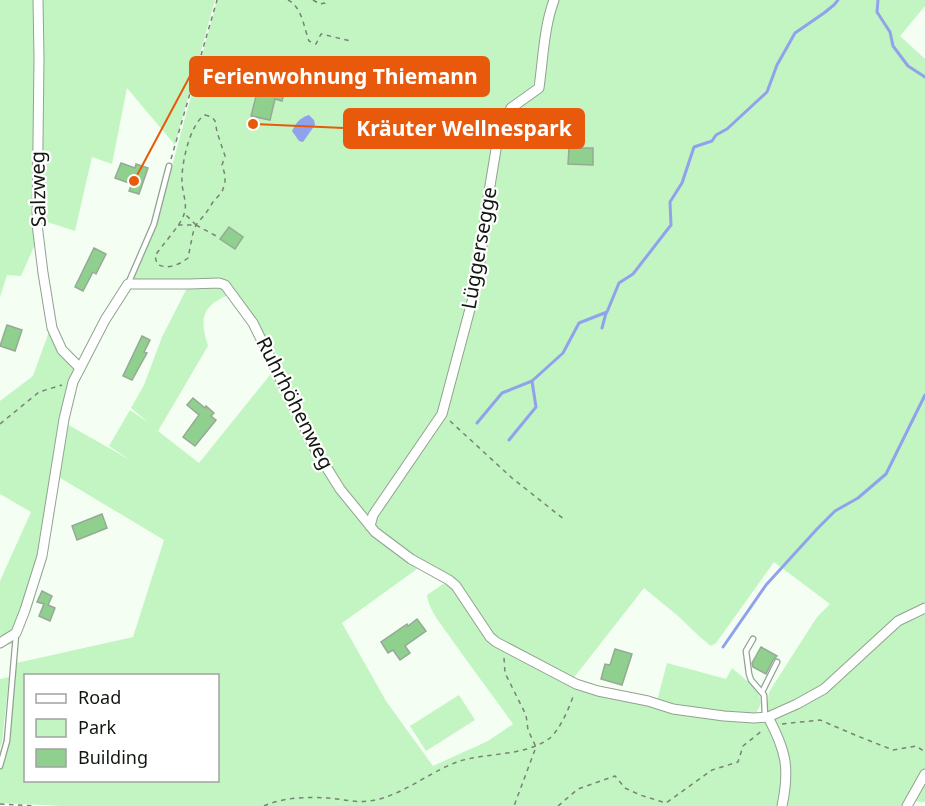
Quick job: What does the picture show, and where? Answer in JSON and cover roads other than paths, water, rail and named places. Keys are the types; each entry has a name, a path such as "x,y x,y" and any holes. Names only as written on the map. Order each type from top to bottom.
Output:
{"street":[{"name":"Salzweg","path":"38,0 37,224 52,328 62,350 80,368"},
{"name":"Lüggersegge","path":"370,526 378,507 442,414 478,279 498,137 511,108 539,88 544,46 554,0"},
{"name":"Ruhrhöhenweg","path":"128,284 219,283 225,285 257,330 315,449 340,489 370,526 411,559 456,586 490,637 506,649 576,684 673,709 769,720 825,689 898,621 925,608"},
{"path":"0,643 16,633 26,610 42,556 64,419 73,382 105,320 128,284"},
{"path":"769,720 781,742 786,759 782,806"},
{"path":"907,806 925,774"}],"lane":[{"path":"128,284 154,224 169,166"},
{"path":"0,766 7,741 16,633"},
{"path":"753,639 746,651 749,674 751,680 764,695 769,720"},
{"path":"762,692 777,662"}],"water":[{"path":"309,115 315,125 303,142 299,141 292,131 298,121"}],"waterway":[{"path":"477,423 502,393 532,381 563,353 579,323 607,312 619,283 633,274 671,225 670,202 682,183 694,147 712,141 716,135 727,129 767,92 777,65 795,33 838,0"},
{"path":"878,0 877,12 890,32 893,46 908,66 925,77"},
{"path":"602,328 606,313"},
{"path":"509,440 536,407 532,381"},
{"path":"723,647 766,585 817,529 835,511 858,498 886,474 925,395"}],"place":[{"name":"Kräuter Wellnespark","path":"253,124"},
{"name":"Ferienwohnung Thiemann","path":"134,181"}]}
